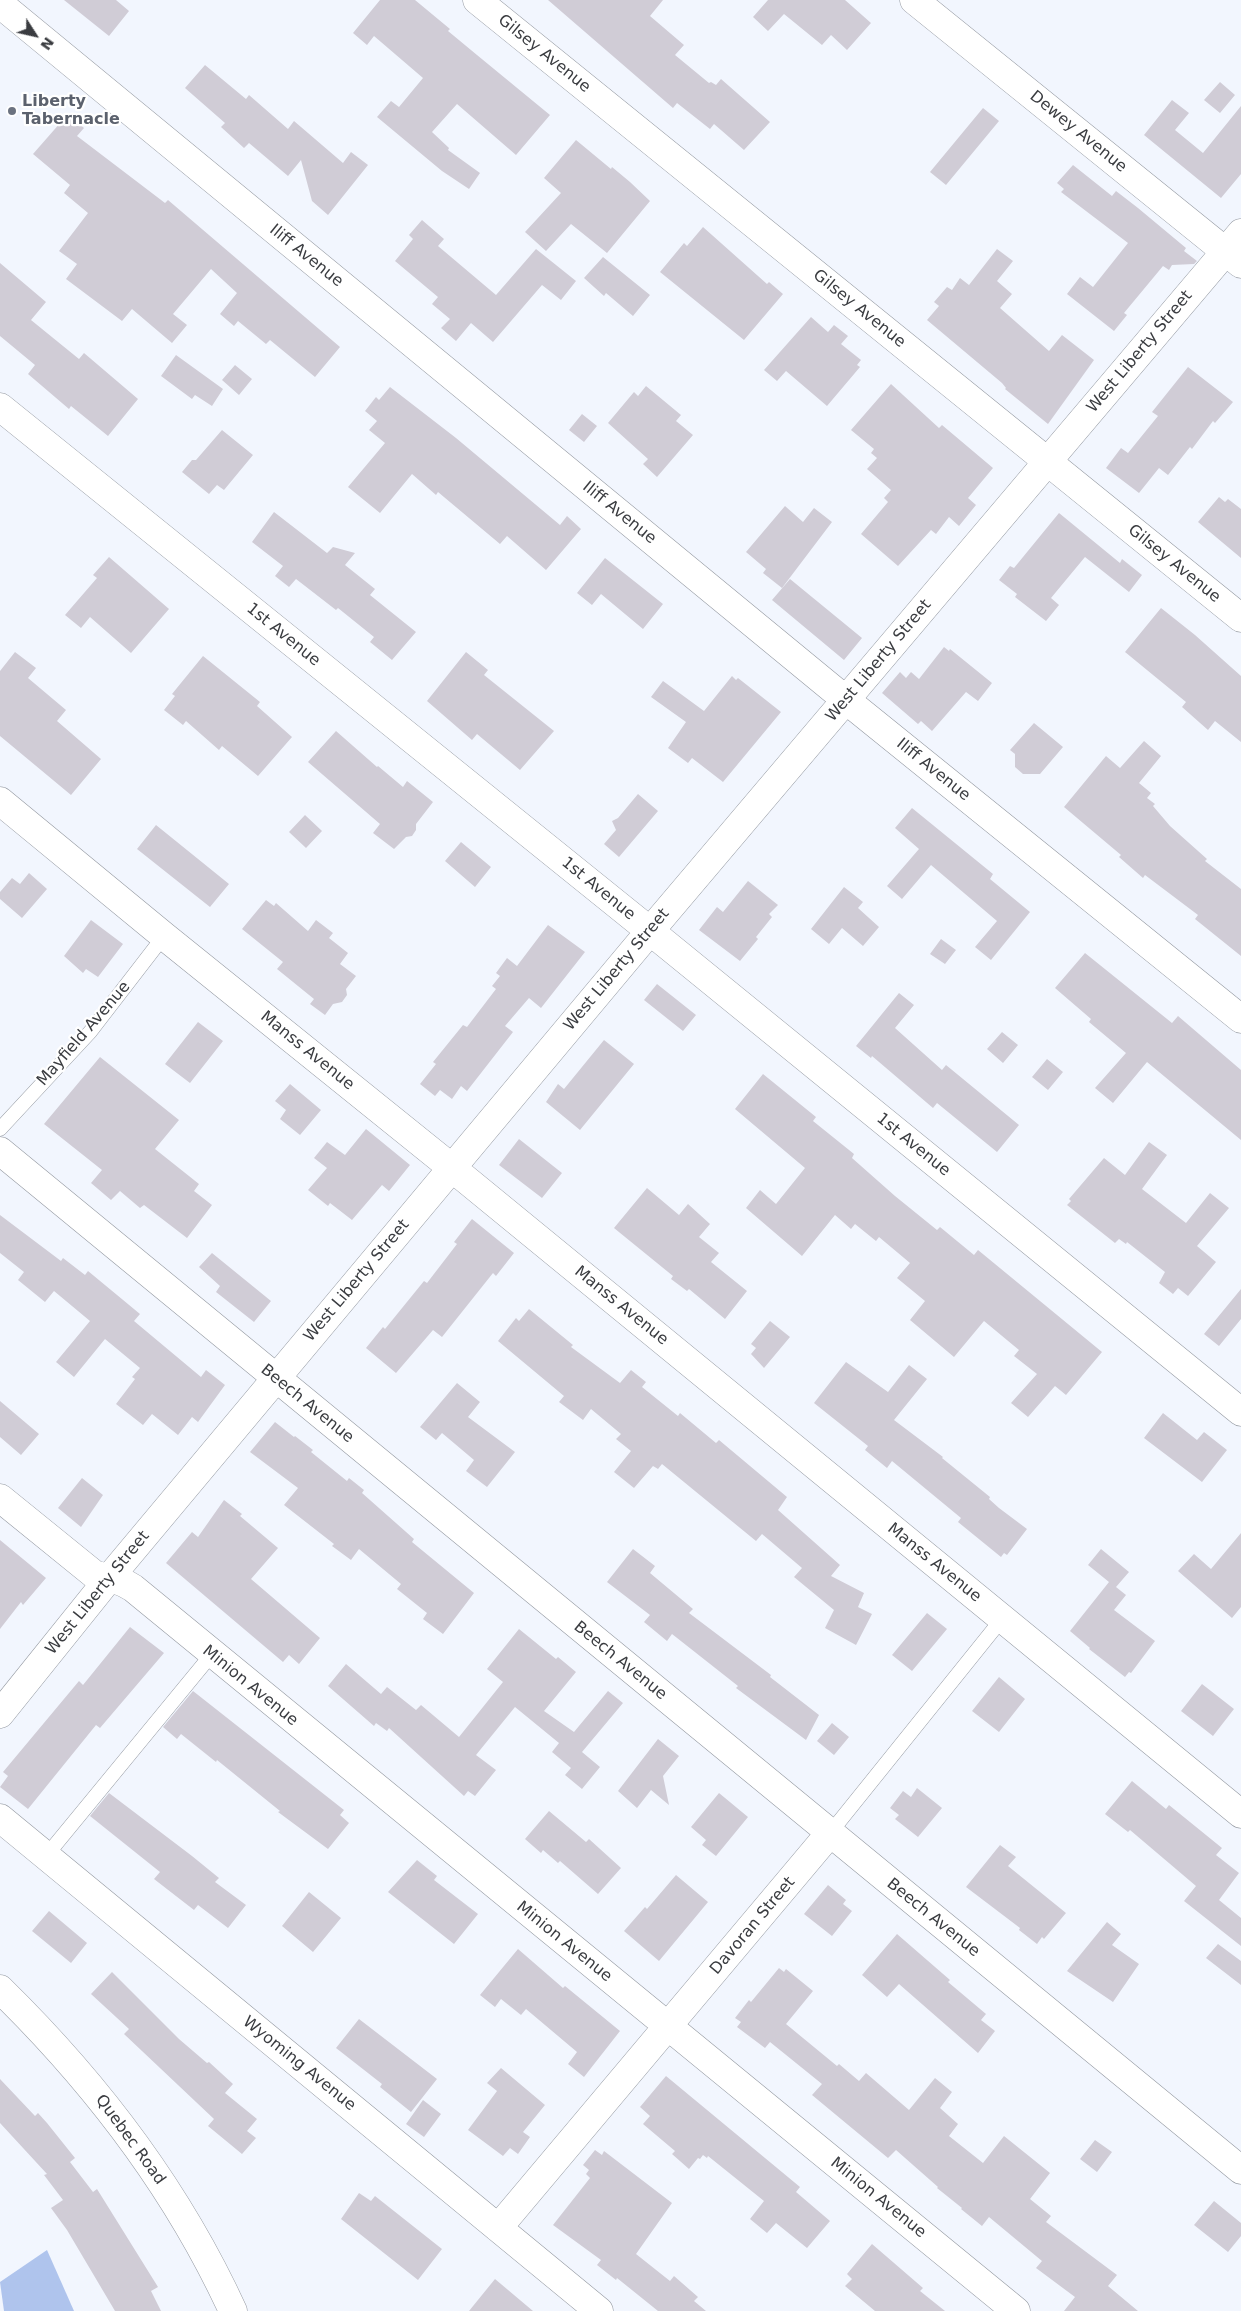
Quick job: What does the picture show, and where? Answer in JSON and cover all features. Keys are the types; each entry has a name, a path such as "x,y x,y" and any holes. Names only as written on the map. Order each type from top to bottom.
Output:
{"street":[{"name":"Gilsey Avenue","path":"478,0 1046,462 1241,618"},
{"name":"Dewey Avenue","path":"914,0 1236,249"},
{"name":"Iliff Avenue","path":"0,4 846,700 1241,1019"},
{"name":"West Liberty Street","path":"0,1714 110,1577 275,1378 650,931 1046,462 1236,249"},
{"name":"1st Avenue","path":"0,407 650,931 1241,1412"},
{"name":"Manss Avenue","path":"0,801 452,1168 1241,1814"},
{"name":"Beech Avenue","path":"0,1151 1241,2170"},
{"name":"Minion Avenue","path":"0,1498 94,1575 123,1581 133,1588 1016,2311"},
{"name":"Wyoming Avenue","path":"0,1818 599,2311"},
{"name":"Davoran Street","path":"498,2228 830,1833"},
{"name":"Quebec Road","path":"0,1989 41,2029 91,2085 143,2154 183,2216 233,2311"}],"lane":[{"name":"Mayfield Avenue","path":"0,1129 90,1032 164,936"},
{"name":"Davoran Street","path":"830,1833 1002,1619"},
{"path":"46,1856 212,1654"}],"shaded area":[{"path":"47,2250 74,2311 4,2311 0,2282"}],"building":[{"path":"64,0 116,0 129,11 109,36"},
{"path":"380,0 415,0 450,29 448,31 550,115 516,155 457,104 432,132 449,148 448,150 480,173 469,189 442,171 377,117 391,101 399,107 423,78 374,36 367,45 353,33"},
{"path":"548,0 663,0 650,16 684,45 675,55 709,83 711,82 716,85 721,79 770,122 744,150 714,124 710,129 677,103 673,108"},
{"path":"768,0 845,0 871,23 847,50 831,35 822,45 784,14 768,31 753,17"},
{"path":"205,65 246,99 249,95 288,129 294,121 343,163 351,152 368,165 328,215 312,201 301,160 288,176 249,143 244,148 221,127 225,123 185,88"},
{"path":"1220,82 1235,95 1220,113 1204,100"},
{"path":"1172,100 1189,113 1175,130 1203,153 1241,106 1241,174 1221,198 1144,135"},
{"path":"983,108 999,121 946,185 930,172"},
{"path":"68,114 84,128 77,136 165,203 168,200 340,347 315,377 270,340 266,344 238,321 234,326 220,314 237,293 211,269 173,314 187,325 172,343 132,309 122,321 66,279 77,264 59,251 88,213 64,193 70,185 33,154"},
{"path":"576,140 611,169 612,167 650,201 607,253 571,224 546,251 525,232 561,193 544,178"},
{"path":"1073,165 1112,196 1116,191 1138,208 1186,248 1184,251 1197,261 1194,264 1172,265 1169,270 1163,266 1124,313 1127,315 1114,331 1067,294 1080,277 1093,287 1128,243 1061,192 1064,189 1057,183"},
{"path":"422,220 444,239 438,246 496,295 536,249 576,281 561,300 542,285 493,342 471,323 456,341 441,328 450,319 432,304 438,297 395,261 413,239 409,235"},
{"path":"703,227 767,284 769,282 783,294 744,340 660,272 684,243 687,246"},
{"path":"997,249 1013,261 997,281 1012,294 1000,308 1049,351 1062,335 1094,360 1048,424 927,320 939,306 934,302 947,287 952,290 960,278 969,285"},
{"path":"603,257 650,295 633,316 606,293 604,296 584,278"},
{"path":"0,263 46,302 31,320 79,359 84,353 138,399 108,436 71,406 69,409 28,374 35,365 0,336"},
{"path":"811,317 828,332 834,325 848,336 841,344 861,360 857,365 860,367 827,406 786,371 777,381 764,370"},
{"path":"176,355 223,389 212,406 195,395 192,399 161,376"},
{"path":"235,365 252,379 239,395 222,380"},
{"path":"1188,367 1233,402 1215,423 1213,421 1192,449 1190,447 1168,475 1159,468 1139,493 1106,468 1121,448 1128,453 1158,416 1152,412"},
{"path":"891,384 939,428 942,425 993,468 968,498 976,505 959,526 949,517 936,534 931,530 898,566 861,534 888,502 884,498 891,490 867,469 877,458 871,453 874,449 851,430"},
{"path":"646,386 681,415 676,421 693,435 657,477 643,464 648,459 608,423 634,392 638,396"},
{"path":"390,387 456,438 560,525 567,516 581,529 546,570 507,536 500,544 438,492 436,495 412,474 380,513 348,487 385,443 369,430 377,421 365,411 376,397 379,400"},
{"path":"582,414 597,426 584,442 569,430"},
{"path":"222,430 253,455 224,490 217,485 209,494 182,472 192,460 196,460"},
{"path":"1219,497 1225,502 1228,499 1241,509 1241,558 1198,522"},
{"path":"785,506 803,522 814,508 832,522 782,588 763,573 766,569 746,552"},
{"path":"274,512 327,553 333,547 355,553 345,565 375,589 370,595 416,632 392,660 370,642 374,637 338,608 336,610 296,579 289,587 275,576 283,566 252,542"},
{"path":"1059,513 1120,563 1122,559 1142,575 1129,592 1085,557 1051,598 1059,605 1046,621 1015,597 1017,594 999,580 1010,566 1014,568"},
{"path":"109,557 169,609 131,653 90,617 81,628 65,615 97,578 93,575"},
{"path":"605,558 663,604 643,629 601,594 592,605 577,593"},
{"path":"790,579 862,638 844,660 772,600"},
{"path":"1161,608 1241,676 1241,742 1215,721 1208,730 1182,707 1186,702 1125,652"},
{"path":"944,647 949,651 950,649 992,683 978,701 966,692 932,731 921,721 918,724 882,693 900,672 906,678 911,672 919,679"},
{"path":"15,652 36,668 28,678 66,710 57,721 101,759 71,795 0,736 0,671"},
{"path":"466,652 488,670 484,675 554,731 520,770 477,734 472,740 427,701"},
{"path":"203,656 260,702 257,706 292,737 258,776 222,746 219,750 186,721 183,725 164,710 175,696 172,694"},
{"path":"732,676 736,680 738,678 781,712 723,782 692,758 688,763 668,748 686,722 651,697 663,681 704,711"},
{"path":"1034,723 1063,747 1040,774 1023,774 1015,767 1015,754 1010,750"},
{"path":"336,731 403,787 407,781 433,802 416,824 416,830 412,836 406,837 394,849 373,833 380,824 308,762"},
{"path":"1144,741 1161,756 1139,783 1151,793 1147,798 1155,804 1153,806 1170,826 1207,859 1205,861 1241,889 1241,956 1195,919 1198,915 1145,875 1143,878 1119,857 1121,855 1064,807 1106,756 1120,768"},
{"path":"638,794 658,811 619,857 604,844 616,830 612,821 618,818"},
{"path":"912,808 993,874 990,879 1030,912 991,960 975,947 997,921 931,865 902,899 887,886 919,849 895,828"},
{"path":"305,815 322,831 306,848 289,832"},
{"path":"156,825 229,884 210,907 137,849"},
{"path":"461,842 491,867 475,887 445,861"},
{"path":"29,873 47,889 22,918 0,899 0,892 12,878 20,884"},
{"path":"748,881 778,905 769,914 772,917 756,937 758,939 740,961 699,930 717,907 723,912"},
{"path":"844,887 863,902 858,908 879,927 863,946 842,928 829,944 811,929"},
{"path":"266,900 274,906 276,903 308,931 316,920 333,933 329,938 348,953 340,964 356,976 346,989 347,995 342,1002 333,1004 325,1015 310,1004 314,999 277,969 283,962 242,929"},
{"path":"91,920 123,944 98,977 86,969 83,973 64,956"},
{"path":"548,925 585,952 541,1008 529,998 505,1026 513,1032 467,1091 461,1086 452,1099 440,1090 435,1096 420,1084 436,1064 433,1062 463,1025 467,1027 496,989 492,986 500,976 496,973 507,958 517,966"},
{"path":"941,939 956,950 945,964 930,954"},
{"path":"1085,953 1172,1023 1178,1016 1241,1070 1241,1140 1147,1062 1113,1103 1095,1088 1126,1053 1089,1022 1091,1019 1055,988"},
{"path":"657,984 696,1015 683,1031 644,1000"},
{"path":"899,993 914,1005 895,1028 942,1070 946,1065 1019,1125 997,1152 937,1103 933,1108 872,1056 871,1058 856,1046"},
{"path":"198,1022 223,1041 190,1083 165,1064"},
{"path":"1002,1032 1018,1045 1003,1063 987,1049"},
{"path":"604,1040 634,1064 580,1130 546,1102 558,1084 564,1089"},
{"path":"100,1057 179,1120 155,1149 199,1184 194,1191 212,1205 187,1238 144,1205 140,1208 120,1191 111,1200 91,1183 102,1170 44,1124"},
{"path":"1047,1059 1063,1072 1048,1090 1032,1077"},
{"path":"763,1074 816,1117 813,1121 854,1154 852,1158 895,1196 937,1230 940,1227 974,1255 978,1250 1102,1352 1066,1395 1055,1386 1028,1417 1011,1403 1037,1374 1014,1356 1019,1350 984,1321 954,1357 910,1320 925,1301 897,1278 910,1263 879,1237 876,1241 855,1224 851,1229 835,1215 802,1256 746,1208 760,1190 776,1204 805,1168 735,1109"},
{"path":"290,1084 321,1110 300,1135 280,1119 286,1110 275,1101"},
{"path":"366,1129 410,1165 389,1191 382,1185 352,1220 330,1203 328,1206 308,1190 327,1168 314,1158 327,1142 345,1155"},
{"path":"519,1139 562,1173 542,1198 499,1165"},
{"path":"1149,1142 1167,1155 1142,1189 1186,1223 1210,1193 1229,1208 1197,1246 1216,1262 1188,1296 1178,1288 1173,1294 1159,1283 1165,1272 1127,1242 1126,1244 1119,1239 1115,1243 1067,1205 1071,1201 1069,1199 1104,1158 1125,1175"},
{"path":"647,1188 679,1215 688,1204 710,1224 699,1237 719,1253 711,1262 747,1291 725,1319 689,1289 687,1291 671,1279 673,1276 614,1228"},
{"path":"0,1215 61,1261 63,1258 85,1275 88,1271 140,1314 134,1321 201,1377 206,1370 225,1385 198,1422 192,1417 178,1435 152,1414 143,1425 116,1404 135,1379 132,1377 140,1368 105,1339 74,1377 56,1362 90,1321 54,1291 45,1302 18,1280 24,1272 0,1253"},
{"path":"472,1219 514,1253 496,1276 493,1273 442,1337 433,1330 396,1373 366,1348 383,1327 385,1329 424,1281 427,1283 457,1244 454,1242"},
{"path":"212,1253 271,1301 254,1322 216,1292 220,1286 199,1267"},
{"path":"1241,1289 1241,1319 1219,1346 1204,1334"},
{"path":"529,1309 573,1345 571,1347 620,1383 631,1370 646,1382 642,1387 678,1416 680,1413 716,1443 719,1440 787,1497 778,1510 840,1565 831,1576 864,1593 858,1607 872,1614 856,1645 825,1628 834,1610 794,1577 802,1568 762,1534 756,1541 662,1464 658,1469 653,1466 634,1488 614,1472 631,1451 616,1439 621,1434 591,1409 583,1420 559,1402 564,1396 498,1341 516,1318 519,1321"},
{"path":"770,1321 790,1337 764,1368 751,1354 756,1348 751,1344"},
{"path":"846,1362 888,1392 909,1365 927,1379 894,1420 943,1457 990,1497 989,1499 999,1508 1027,1529 1007,1555 1004,1553 1001,1557 958,1522 961,1518 892,1461 887,1468 865,1450 868,1446 814,1403"},
{"path":"457,1383 480,1402 468,1417 515,1452 487,1487 466,1471 474,1460 442,1433 436,1440 420,1427"},
{"path":"0,1401 39,1434 21,1455 0,1437"},
{"path":"1163,1413 1197,1440 1204,1432 1227,1450 1202,1482 1144,1438"},
{"path":"275,1422 313,1450 311,1452 347,1481 349,1478 364,1490 362,1493 414,1539 412,1542 474,1593 443,1634 423,1619 427,1613 397,1589 401,1584 359,1549 351,1560 332,1546 334,1544 284,1505 298,1488 250,1452"},
{"path":"82,1478 103,1495 81,1527 58,1508"},
{"path":"224,1500 278,1548 251,1579 320,1638 299,1664 289,1655 283,1662 166,1563 192,1532 198,1537"},
{"path":"1241,1533 1241,1607 1232,1618 1178,1571 1194,1554 1211,1569"},
{"path":"0,1540 46,1578 23,1605 21,1602 0,1629"},
{"path":"633,1549 655,1566 650,1573 693,1609 689,1613 771,1675 770,1677 819,1715 806,1740 736,1688 738,1686 672,1634 667,1641 644,1622 650,1615 607,1582"},
{"path":"1101,1549 1129,1572 1116,1587 1126,1595 1114,1610 1155,1641 1131,1673 1129,1672 1125,1677 1089,1649 1070,1631 1109,1582 1088,1565"},
{"path":"927,1613 947,1629 912,1671 892,1655"},
{"path":"130,1627 164,1653 100,1728 96,1725 28,1809 0,1787 8,1776 3,1772 79,1681 83,1685"},
{"path":"519,1629 556,1659 558,1657 576,1672 544,1711 574,1732 608,1691 623,1703 582,1752 600,1767 582,1789 565,1775 571,1768 552,1752 559,1743 515,1707 476,1755 496,1770 475,1796 468,1791 464,1796 389,1728 387,1731 376,1723 374,1726 328,1686 346,1664 381,1694 387,1687 416,1710 421,1705 459,1737 503,1682 487,1669"},
{"path":"999,1677 1025,1699 999,1732 972,1711"},
{"path":"1202,1684 1234,1709 1213,1736 1181,1711"},
{"path":"193,1691 344,1810 340,1815 349,1823 328,1849 278,1812 280,1811 217,1760 216,1762 181,1734 177,1739 163,1727"},
{"path":"832,1723 849,1737 834,1755 817,1741"},
{"path":"658,1739 679,1756 663,1776 669,1805 651,1790 637,1808 618,1791"},
{"path":"1132,1781 1166,1809 1169,1805 1222,1848 1216,1855 1239,1873 1219,1900 1241,1918 1241,1946 1184,1901 1196,1886 1130,1830 1128,1832 1105,1814"},
{"path":"917,1788 942,1808 918,1837 895,1819 899,1815 890,1808 903,1791 911,1797"},
{"path":"109,1793 219,1878 215,1882 246,1905 228,1928 198,1905 194,1910 154,1879 160,1872 90,1816"},
{"path":"719,1793 748,1817 716,1856 702,1845 706,1840 691,1827"},
{"path":"549,1811 586,1842 589,1839 621,1868 598,1894 560,1861 558,1863 543,1850 541,1853 525,1839"},
{"path":"1000,1845 1016,1857 1008,1866 1066,1913 1044,1939 1042,1937 1037,1944 1019,1930 1020,1928 966,1887"},
{"path":"417,1860 437,1876 434,1880 478,1914 454,1944 388,1892"},
{"path":"676,1875 708,1902 659,1961 624,1931 645,1907 647,1909"},
{"path":"828,1885 846,1900 843,1904 852,1911 832,1936 804,1914"},
{"path":"309,1892 341,1918 313,1952 282,1926"},
{"path":"49,1911 87,1943 71,1963 32,1931"},
{"path":"1107,1922 1121,1934 1112,1945 1139,1964 1113,2002 1067,1971"},
{"path":"897,1934 950,1980 948,1982 986,2014 981,2020 995,2031 978,2053 899,1984 887,1997 862,1975"},
{"path":"1218,1944 1241,1961 1241,1985 1206,1958"},
{"path":"518,1949 563,1988 565,1986 620,2031 584,2077 568,2064 577,2052 526,2009 521,2015 501,1999 495,2007 480,1995"},
{"path":"779,1968 784,1972 786,1969 813,1991 786,2024 837,2066 839,2064 859,2081 866,2073 909,2110 935,2078 952,2092 940,2108 958,2124 949,2136 983,2163 1004,2136 1050,2173 1030,2199 1051,2216 1046,2222 1117,2275 1108,2286 1138,2311 1064,2311 1075,2297 1036,2268 1042,2261 989,2217 982,2226 896,2150 888,2158 812,2095 822,2084 770,2042 765,2048 737,2027 741,2022 735,2018"},
{"path":"112,1972 179,2039 207,2063 209,2062 233,2084 225,2093 257,2119 247,2131 256,2138 242,2154 208,2126 214,2119 124,2034 129,2029 91,1994"},
{"path":"359,2019 437,2079 411,2112 380,2087 382,2084 336,2048"},
{"path":"501,2068 545,2105 523,2132 530,2137 518,2154 510,2148 503,2156 468,2130 497,2091 487,2083"},
{"path":"666,2076 800,2187 796,2192 830,2221 807,2248 776,2223 767,2233 750,2219 764,2201 708,2156 707,2158 703,2155 700,2159 698,2158 689,2169 672,2154 675,2151 643,2124 650,2116 640,2107"},
{"path":"0,2079 35,2116 38,2113 47,2123 75,2158 70,2162 93,2192 97,2189 158,2287 151,2291 161,2311 115,2311 67,2230 51,2208 63,2200 44,2175 47,2174 0,2123"},
{"path":"423,2100 441,2114 424,2137 406,2124"},
{"path":"1095,2140 1112,2152 1097,2172 1080,2159"},
{"path":"595,2150 602,2155 604,2151 672,2203 636,2254 670,2281 674,2276 698,2297 694,2301 706,2311 658,2311 617,2278 616,2280 597,2265 601,2260 553,2225 590,2178 586,2174 589,2170 583,2165"},
{"path":"359,2193 371,2201 375,2196 442,2249 418,2280 341,2219"},
{"path":"1214,2201 1241,2223 1241,2236 1228,2252 1194,2225"},
{"path":"872,2244 923,2288 920,2291 945,2311 875,2311 845,2286 852,2279 847,2274"},
{"path":"495,2279 533,2311 469,2311"}],"place":[{"name":"Liberty Tabernacle","path":"12,111"}]}
